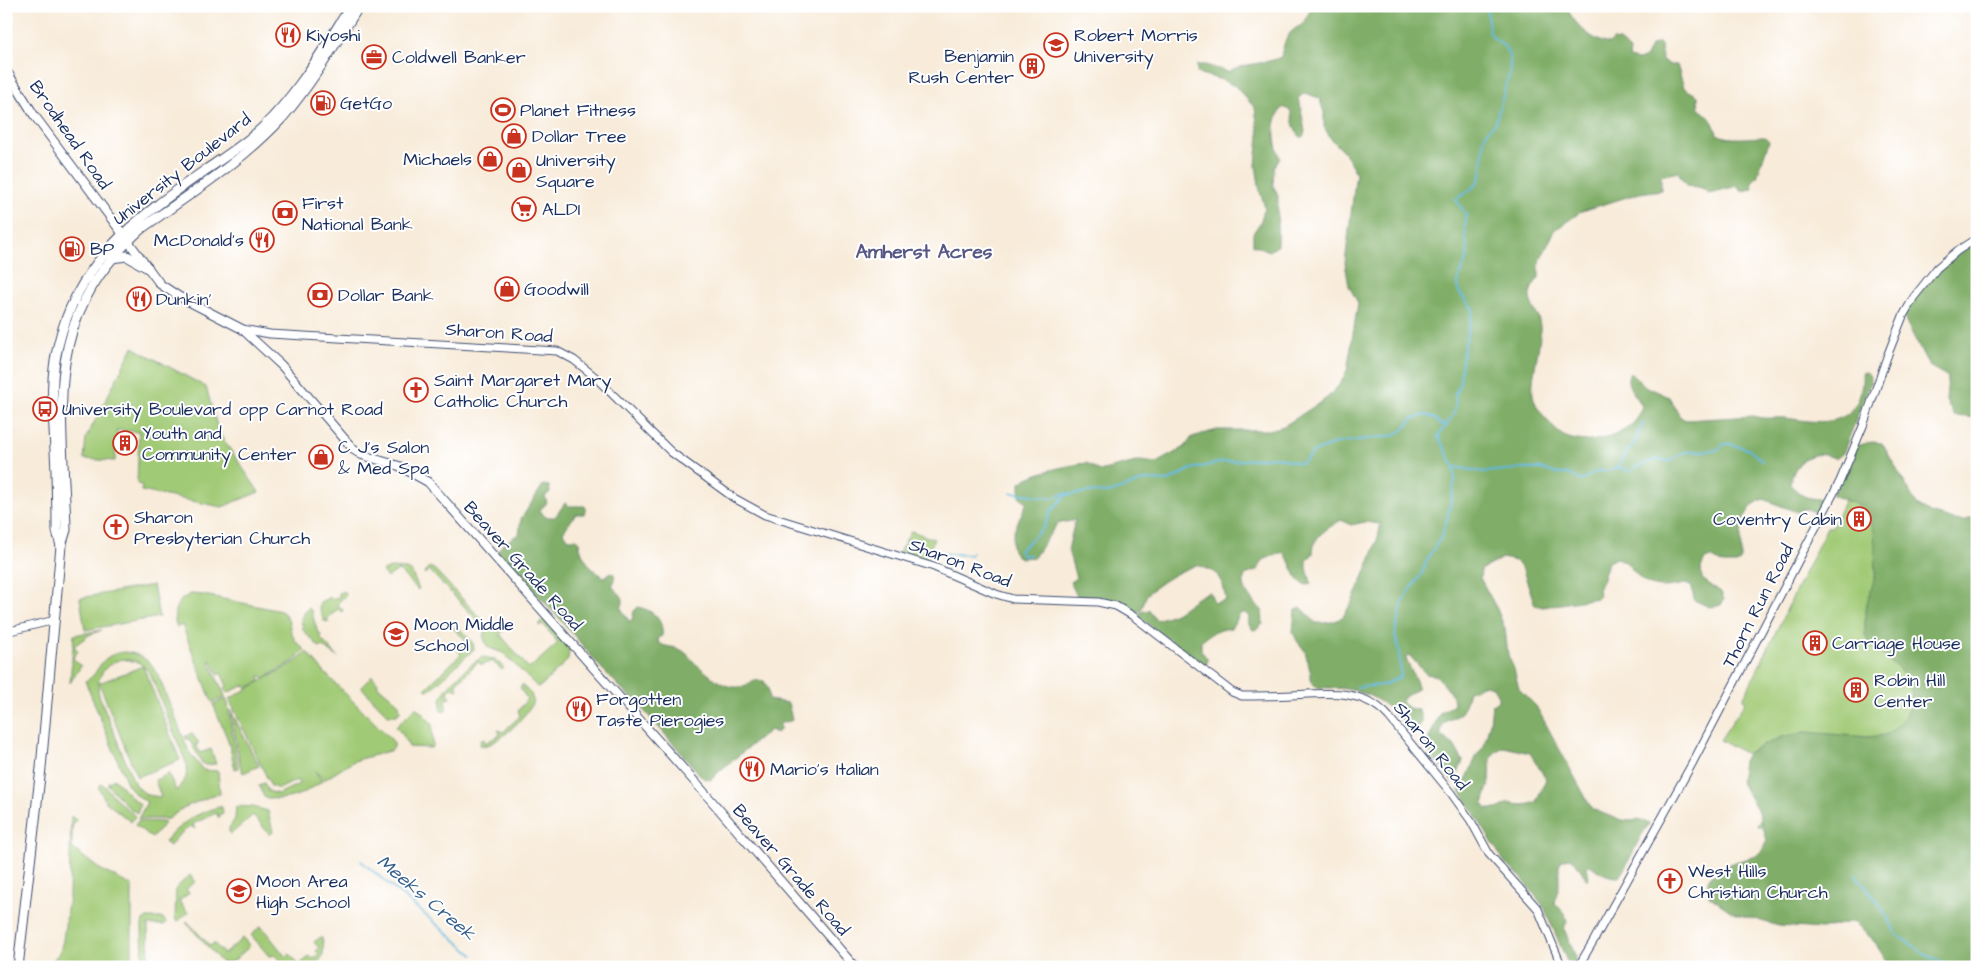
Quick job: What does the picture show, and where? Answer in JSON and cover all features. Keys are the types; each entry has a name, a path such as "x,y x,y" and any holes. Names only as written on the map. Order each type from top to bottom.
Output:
{"main road":[{"name":"University Boulevard","path":"18,967 41,768 61,546 66,530 60,412 64,360 71,334 82,304 98,276 125,237 144,214 261,129 279,111 297,88 351,6"},
{"name":"University Boulevard","path":"61,546 57,531 52,398 55,359 65,320 76,295 101,256 125,237 142,228 236,160 271,129 301,95 359,6"},
{"name":"Brodhead Road","path":"6,70 34,116 125,237"},
{"name":"Beaver Grade Road","path":"125,237 160,284 178,296 242,329 282,366 354,450 362,455 400,466 428,482 710,799 855,967"},
{"path":"111,259 127,256 148,268"}],"street":[{"name":"Thorn Run Road","path":"1578,967 1693,762 1840,481 1863,426 1903,316 1914,297 1937,268 1977,238"},
{"name":"Sharon Road","path":"242,329 270,334 557,351 574,360 594,376 671,452 734,498 766,515 934,568 996,594 1013,599 1086,601 1116,606 1133,616 1232,692 1242,696 1326,693 1348,694 1367,700 1380,707 1389,717 1456,800 1471,821 1489,854 1538,909 1562,967"},
{"path":"6,632 55,620"}],"green space":[{"path":"1313,6 1566,6 1573,19 1589,35 1609,44 1613,40 1619,41 1630,50 1629,58 1638,60 1646,57 1651,46 1658,42 1661,45 1662,60 1670,65 1677,65 1684,88 1698,96 1699,109 1711,120 1717,134 1734,138 1765,137 1769,141 1757,177 1752,182 1753,189 1741,191 1738,186 1709,193 1702,188 1686,185 1678,172 1661,176 1661,190 1640,193 1582,211 1555,230 1539,263 1539,278 1530,292 1531,303 1539,319 1540,326 1533,395 1543,415 1562,435 1571,439 1590,441 1611,436 1629,427 1637,418 1642,406 1629,385 1628,377 1630,372 1643,385 1669,397 1680,417 1686,420 1754,416 1816,422 1836,420 1852,410 1858,400 1862,387 1862,373 1866,372 1871,376 1870,384 1843,453 1836,459 1820,454 1813,455 1801,462 1793,475 1790,483 1800,494 1820,499 1821,505 1817,513 1808,509 1797,512 1763,499 1749,510 1745,517 1741,533 1741,559 1737,564 1723,564 1711,557 1705,559 1701,568 1702,579 1721,592 1724,600 1721,605 1709,607 1694,600 1692,587 1686,584 1660,587 1648,584 1626,563 1616,558 1608,562 1598,589 1599,595 1597,598 1543,607 1535,605 1523,570 1516,561 1502,558 1481,570 1480,578 1497,609 1505,629 1508,655 1519,689 1536,706 1592,809 1622,820 1639,819 1649,824 1619,877 1603,874 1590,865 1587,866 1589,877 1587,880 1575,861 1570,858 1562,860 1559,865 1559,886 1554,902 1564,913 1567,921 1564,929 1576,957 1573,966 1569,966 1544,907 1522,878 1505,863 1459,789 1468,776 1477,755 1484,746 1492,705 1498,701 1498,696 1493,687 1485,685 1469,691 1462,711 1442,726 1441,736 1454,745 1463,761 1454,783 1425,748 1441,712 1454,705 1453,696 1437,676 1426,674 1410,656 1407,656 1406,659 1417,683 1417,689 1403,698 1402,702 1409,708 1418,710 1420,713 1421,723 1414,734 1393,712 1372,697 1348,689 1317,688 1311,681 1305,651 1293,632 1295,611 1301,607 1316,623 1333,622 1342,617 1347,611 1365,572 1376,543 1380,524 1365,522 1351,525 1341,520 1321,534 1315,542 1313,554 1307,560 1311,583 1307,585 1296,576 1283,552 1263,560 1258,570 1245,575 1244,585 1254,603 1262,610 1263,624 1253,630 1248,623 1249,617 1245,613 1241,613 1231,628 1214,632 1204,638 1201,641 1201,651 1207,658 1207,664 1204,666 1137,616 1141,612 1149,610 1156,620 1163,618 1210,592 1214,603 1226,600 1223,585 1216,573 1197,565 1177,573 1152,590 1147,595 1141,610 1134,613 1109,599 1077,596 1070,582 1076,578 1068,550 1075,520 1057,524 1034,557 1021,558 1015,554 1012,548 1014,532 1027,502 1020,497 1020,483 1026,479 1071,465 1087,463 1099,471 1140,461 1156,463 1185,447 1192,437 1217,430 1269,430 1284,426 1327,398 1340,384 1347,371 1358,303 1349,286 1345,263 1356,173 1345,153 1331,139 1324,127 1324,112 1319,98 1305,93 1299,97 1305,132 1302,138 1295,129 1291,111 1283,107 1275,125 1276,145 1280,158 1274,168 1273,185 1278,196 1277,246 1270,251 1253,245 1253,233 1260,223 1265,207 1260,192 1256,165 1259,136 1255,108 1235,86 1197,73 1197,65 1206,65 1228,72 1241,67 1275,60 1281,57 1287,38 1293,30 1302,25","holes":["1504,747 1530,753 1546,779 1536,802 1522,805 1508,803 1498,809 1487,809 1483,804 1490,780 1491,761 1494,753"]},
{"path":"1977,238 1977,418 1954,416 1946,400 1948,377 1929,366 1903,316 1925,282"},
{"path":"133,347 206,387 219,433 259,492 222,507 141,491 142,485 137,484 139,432 117,430 115,461 84,459 86,438"},
{"path":"1872,442 1882,443 1917,505 1930,513 1954,520 1964,521 1977,515 1977,967 1891,967 1870,936 1853,921 1821,929 1779,926 1733,913 1709,896 1708,881 1710,877 1732,863 1756,856 1763,849 1767,840 1757,809 1740,781 1743,761 1748,752 1782,737 1805,732 1868,737 1885,735 1893,730 1905,716 1911,702 1912,693 1904,675 1895,665 1869,644 1865,635 1865,610 1876,573 1874,531 1867,513 1858,505 1832,495 1855,446"},
{"path":"1863,461 1977,967 1822,824 1757,826 1783,773 1720,740 1746,701 1743,699 1827,527 1832,527"},
{"path":"543,485 549,486 550,492 545,497 547,503 540,510 545,517 555,517 565,503 569,506 586,507 584,514 576,514 563,532 569,539 578,540 584,558 597,572 604,577 611,573 614,574 615,580 612,586 623,598 621,608 629,621 632,620 634,611 638,607 653,613 659,621 662,630 662,636 659,637 658,642 683,651 697,665 724,684 738,687 754,680 764,681 768,688 769,700 788,703 791,721 780,724 780,730 776,733 770,730 711,780 703,778 648,715 603,670 560,619 497,552 504,543 519,534 521,519"},
{"path":"911,531 934,539 926,560 899,552"},
{"path":"429,567 434,569 491,629 508,627 500,634 529,669 558,643 543,624 539,626 539,623 544,619 571,649 565,645 569,651 568,660 541,686 537,687 503,653 487,647 483,635 487,630 429,570 425,574 424,572"},
{"path":"391,568 411,571 419,589 398,570 387,578 382,571"},
{"path":"153,585 159,617 85,630 80,598"},
{"path":"344,591 347,594 337,604 343,610 342,612 338,609 327,619 329,622 324,621 319,607 320,602 330,597 332,600 340,596 338,593"},
{"path":"191,594 281,611 288,619 294,638 305,650 294,661 265,678 259,677 261,681 247,688 245,685 227,693 224,689 227,686 221,673 218,675 211,661 209,661 225,696 212,702 182,625 177,627 175,622 175,612 178,603"},
{"path":"308,608 311,610 321,639 338,657 322,646 319,647 303,630 301,618"},
{"path":"457,626 473,643 474,649 431,689 427,690 425,689 461,654 457,649 466,640 453,628"},
{"path":"102,630 89,635 74,646 78,651 73,658 81,666 70,683 74,635"},
{"path":"124,652 136,654 153,667 159,677 189,752 203,770 218,771 220,794 211,794 211,796 183,808 168,819 138,819 147,802 135,794 127,783 85,681 94,674 108,657","holes":["122,659 138,662 149,671 187,765 186,778 176,791 169,774 155,780 161,797 147,795 135,785 99,695 98,683 100,677 110,664"]},
{"path":"307,652 325,673 390,738 394,743 394,747 392,750 354,761 324,780 315,771 322,781 309,790 295,796 280,799 264,797 259,785 264,783 268,791 278,794 299,784 297,780 279,789 271,786 229,699 294,663"},
{"path":"483,657 495,659 504,668 502,670 492,661 482,665 478,662 456,684 458,689 456,690 453,687 448,692 451,698 446,699 446,710 441,711 441,699 445,691 467,668"},
{"path":"143,666 180,760 137,777 99,683"},
{"path":"372,676 378,683 377,685 399,704 400,712 397,715 388,715 361,687"},
{"path":"522,685 531,694 533,700 531,706 519,722 502,737 486,745 480,745 481,739 484,739 485,743 500,735 498,730 503,732 520,716 518,711 527,699 520,688"},
{"path":"226,699 238,768 235,769 228,740 213,704"},
{"path":"415,708 432,723 433,746 431,748 409,747 403,735 396,727"},
{"path":"231,711 259,766 243,773 240,765"},
{"path":"192,734 199,743 196,744 200,753 211,749 216,764 205,765 202,763 189,739 186,739 185,736"},
{"path":"115,779 140,804 137,813 128,807 108,785 108,782"},
{"path":"101,784 135,816 131,822 106,802 98,787"},
{"path":"236,806 253,807 268,811 273,832 270,835 253,815 231,834 229,828 235,819"},
{"path":"222,807 223,813 219,815 219,818 216,813 193,824 195,829 191,826 179,835 170,846 165,842 189,820 203,812"},
{"path":"71,816 76,820 72,827 72,848 98,868 132,886 132,967 47,967 60,952 63,940 69,896"},
{"path":"138,821 165,823 152,838 135,825"},
{"path":"190,875 195,882 186,889 189,893 179,901 188,913 177,922 175,918 176,888"},
{"path":"147,918 163,918 166,923 164,925 148,925 149,967 143,967 142,925 143,921"},
{"path":"187,921 210,946 214,943 224,954 243,938 250,946 232,962 222,963"},
{"path":"261,926 286,957 290,954 299,965 310,956 313,959 319,954 316,951 319,948 314,942 321,937 324,950 321,959 313,965 290,967 274,955 269,956 251,935"}],"waterway":[{"path":"1357,687 1384,685 1401,676 1399,651 1395,634 1403,601 1422,573 1429,556 1441,538 1448,516 1455,481 1454,467 1438,436 1449,421 1456,406 1455,394 1460,382 1463,353 1473,309 1459,292 1458,283 1468,256 1465,232 1466,215 1456,199 1468,192 1478,182 1481,175 1483,143 1489,129 1495,124 1510,71 1510,58 1505,47 1489,32 1487,6"},
{"path":"1030,555 1023,556 1019,551 1044,527 1051,511 1066,495 1089,492 1109,493 1145,480 1169,481 1191,469 1223,462 1276,457 1302,463 1314,452 1337,443 1396,435 1412,419 1426,415 1447,426"},
{"path":"1454,467 1485,472 1542,469 1557,474 1569,474 1581,481 1597,471 1608,471 1618,468 1624,455 1633,445 1643,423"},
{"path":"1618,468 1623,468 1628,472 1657,459 1670,461 1685,452 1717,450 1724,444 1731,444 1750,450 1762,461"},
{"path":"1011,493 1051,498 1064,493 1069,494"},
{"path":"931,553 971,555 973,552"},
{"name":"Meeks Creek","path":"361,861 473,955"},
{"path":"1856,875 1879,903 1897,935 1926,954 1951,967"}],"place":[{"name":"Kiyoshi","path":"288,35"},
{"name":"Robert Morris University","path":"1056,45"},
{"name":"Coldwell Banker","path":"374,57"},
{"name":"Benjamin Rush Center","path":"1032,66"},
{"name":"GetGo","path":"323,103"},
{"name":"Planet Fitness","path":"503,110"},
{"name":"Dollar Tree","path":"514,136"},
{"name":"Michaels","path":"490,159"},
{"name":"University Square","path":"519,170"},
{"name":"ALDI","path":"524,209"},
{"name":"First National Bank","path":"285,213"},
{"name":"McDonald's","path":"262,240"},
{"name":"BP","path":"72,249"},
{"name":"Goodwill","path":"507,289"},
{"name":"Dollar Bank","path":"320,295"},
{"name":"Dunkin'","path":"139,299"},
{"name":"Saint Margaret Mary Catholic Church","path":"416,390"},
{"name":"University Boulevard opp Carnot Road","path":"45,409"},
{"name":"Youth and Community Center","path":"125,443"},
{"name":"C J's Salon & Med Spa","path":"321,457"},
{"name":"Coventry Cabin","path":"1859,519"},
{"name":"Sharon Presbyterian Church","path":"116,527"},
{"name":"Moon Middle School","path":"396,634"},
{"name":"Carriage House","path":"1815,643"},
{"name":"Robin Hill Center","path":"1856,690"},
{"name":"Forgotten Taste Pierogies","path":"579,709"},
{"name":"Mario's Italian","path":"752,769"},
{"name":"West Hills Christian Church","path":"1670,881"},
{"name":"Moon Area High School","path":"239,891"}],"district":[{"name":"Amherst Acres","path":"924,252"}]}
